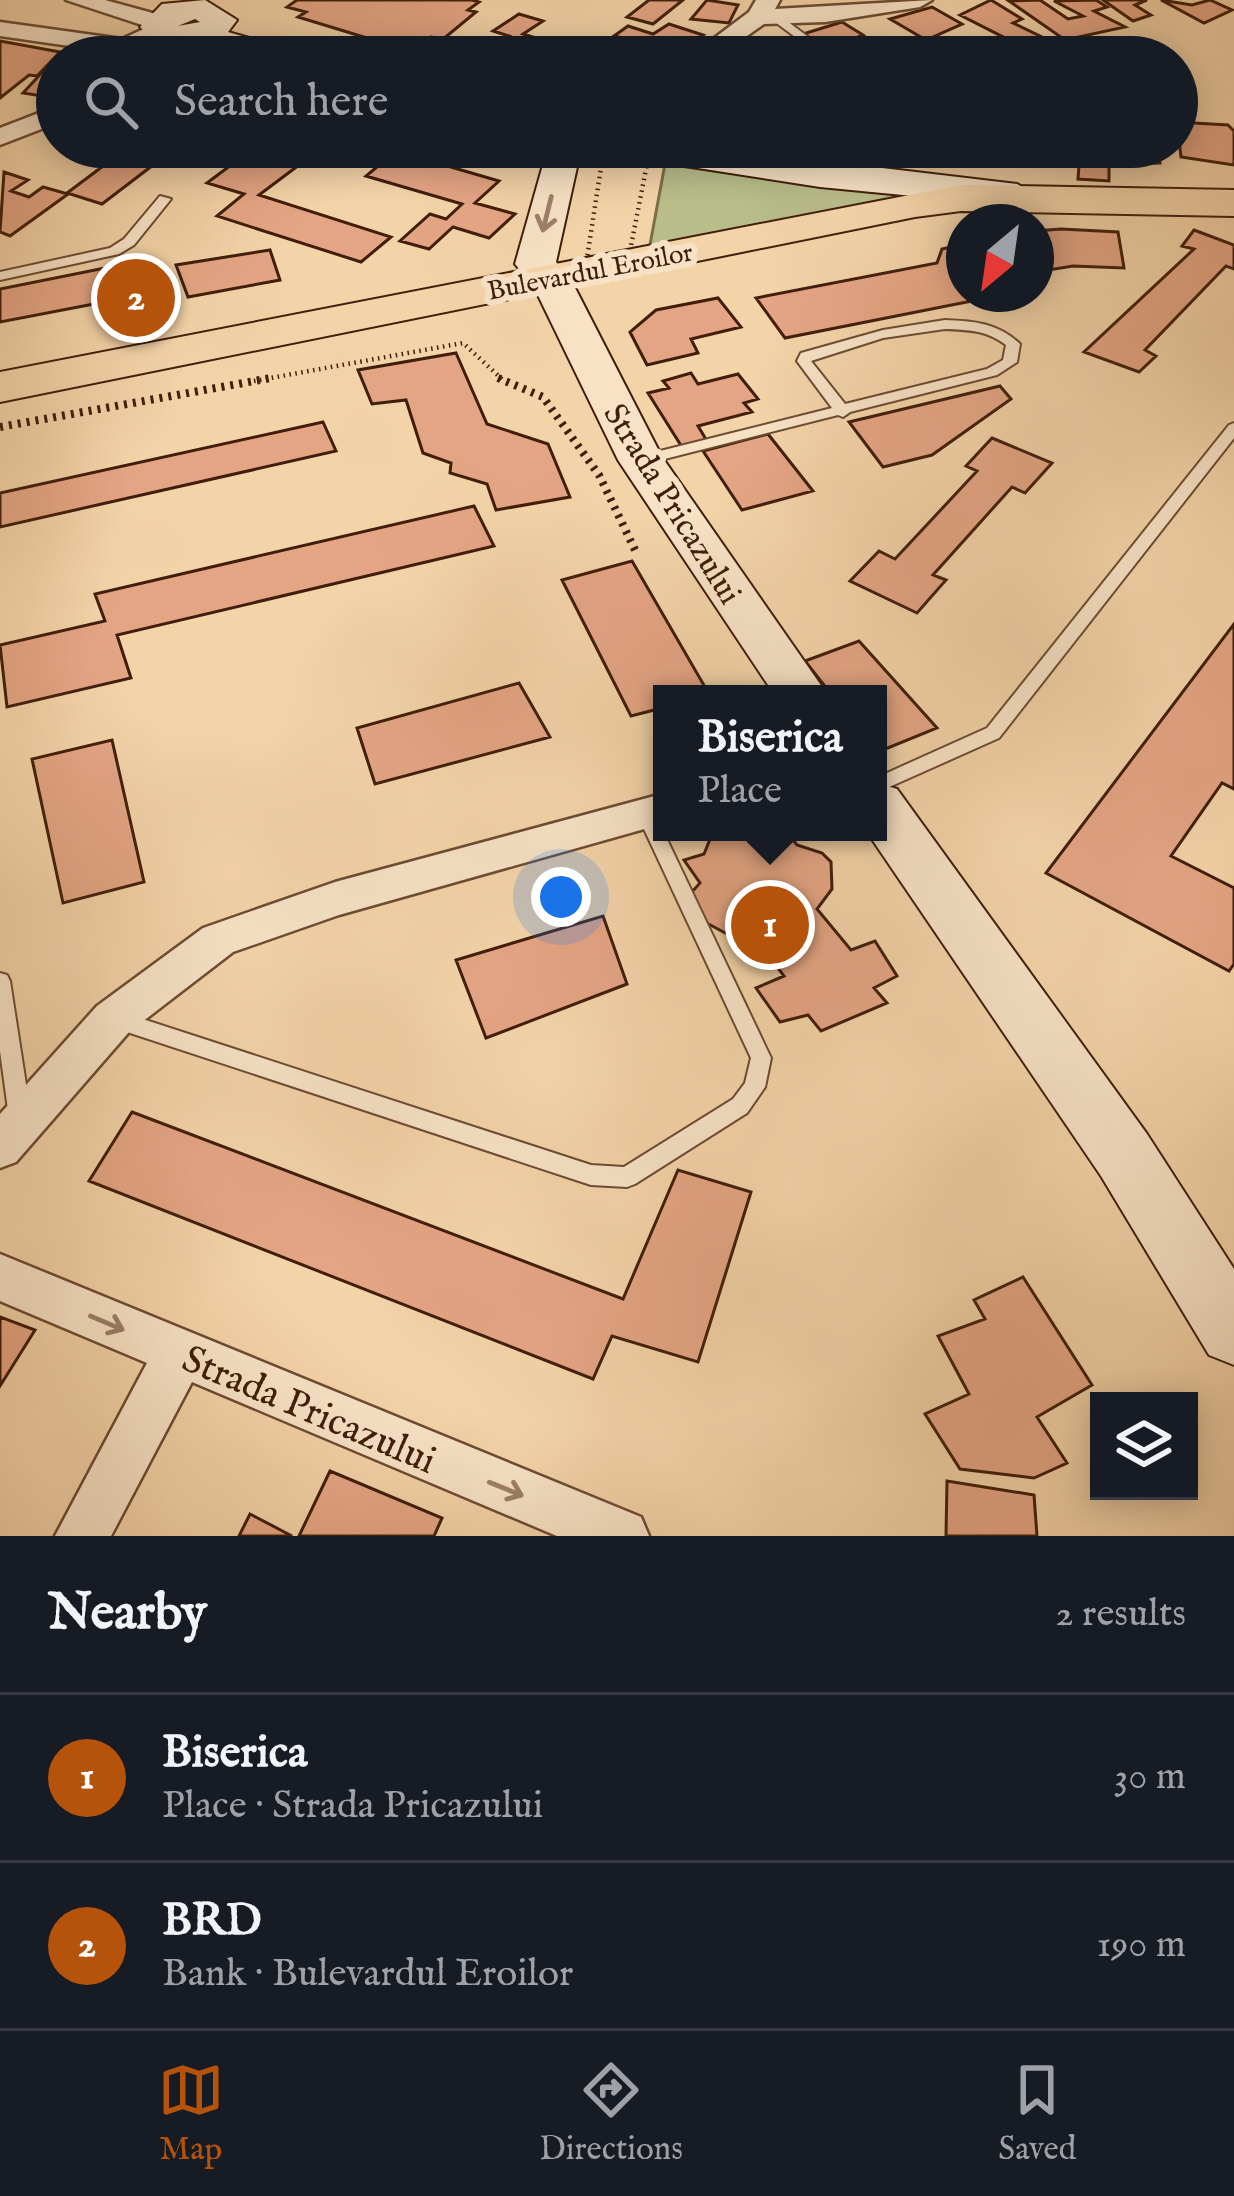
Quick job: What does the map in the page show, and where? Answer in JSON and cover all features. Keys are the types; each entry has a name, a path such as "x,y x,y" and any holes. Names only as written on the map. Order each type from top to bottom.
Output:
{"main road":[{"path":"182,32 249,0"},
{"name":"Strada Pricazului","path":"558,168 535,264 556,292 641,460 795,685"},
{"path":"556,292 575,258 596,168"},
{"path":"768,168 1073,200"},
{"name":"Bulevardul Eroilor","path":"0,387 1073,200 1234,203"},
{"name":"Bulevardul Eroilor","path":"0,404 556,292"},
{"path":"887,817 1124,1155 1234,1331"}],"street":[{"path":"79,0 182,32"},
{"path":"731,36 767,11 920,0"},
{"path":"0,29 182,32"},
{"path":"0,137 36,122"},
{"path":"10,1134 113,1018 187,960 269,919 653,811"},
{"name":"Strada Pricazului","path":"0,1277 622,1536"},
{"path":"82,1536 180,1354"}],"lane":[{"path":"767,11 801,36"},
{"path":"0,276 114,251 129,242 165,199"},
{"path":"641,460 843,412 992,372 1010,362 1012,344 992,327 956,322 806,356 804,361 843,412"},
{"path":"887,781 993,734 1234,428"},
{"path":"113,1018 591,1175 627,1177 740,1106 755,1087 761,1058 667,841"},
{"path":"0,981 10,1134"}],"path":[{"path":"601,168 587,258 630,251 646,168"},
{"path":"0,427 464,343 499,379 544,397 599,475 636,552"}],"green space":[{"path":"664,168 912,197 649,250"}],"building":[{"path":"297,0 479,2 468,10 476,12 447,36 360,36 298,17 306,12 287,7"},
{"path":"649,0 683,0 653,24 627,17"},
{"path":"707,0 738,5 729,23 691,19"},
{"path":"991,0 1022,19 1013,23 1040,36 1001,36 960,15"},
{"path":"1040,0 1068,19 1083,16 1054,1 1096,0 1107,7 1094,11 1125,27 1059,36 1009,1"},
{"path":"1103,0 1147,0 1135,5 1151,15 1133,21"},
{"path":"1161,0 1192,5 1210,0 1232,10 1204,23"},
{"path":"932,7 962,24 935,36 919,36 890,19"},
{"path":"519,14 543,21 523,34 530,36 493,31"},
{"path":"842,22 863,35 806,36"},
{"path":"669,24 703,35 614,36 628,26 653,34"},
{"path":"0,41 36,48 36,76 29,75 0,98"},
{"path":"36,79 36,95 23,93"},
{"path":"1198,123 1228,125 1234,131 1234,165 1198,160"},
{"path":"101,168 149,168 102,204 67,193"},
{"path":"227,168 295,168 259,195 391,237 361,262 217,216 244,194 207,183"},
{"path":"376,168 454,168 499,181 475,203 515,214 489,238 453,227 429,249 400,241 430,214 446,219 462,204 366,176"},
{"path":"1079,168 1109,168 1109,181 1078,179"},
{"path":"4,172 28,180 11,191 29,197 43,187 68,194 10,236 0,232"},
{"path":"1054,230 1118,232 1124,268 1054,269"},
{"path":"1194,230 1234,245 1234,269 1226,266 1145,350 1156,356 1139,372 1084,352 1194,249 1182,246"},
{"path":"946,248 946,306 785,338 756,298 937,263"},
{"path":"270,250 280,280 188,297 176,265"},
{"path":"140,261 151,293 0,322 0,289"},
{"path":"718,298 741,327 691,339 698,353 647,365 630,332 656,310"},
{"path":"456,353 487,424 548,444 570,497 496,510 487,484 450,473 451,463 423,453 406,400 372,404 358,370"},
{"path":"691,373 698,384 738,374 758,399 744,403 752,412 698,426 707,441 682,447 648,393 669,388 663,381"},
{"path":"1000,386 1011,399 932,455 883,467 849,422"},
{"path":"323,422 336,451 0,527 0,493"},
{"path":"768,434 813,491 742,510 703,451"},
{"path":"992,438 1052,463 1025,493 1012,487 933,575 946,580 917,613 850,581 879,551 895,559 977,471 966,466"},
{"path":"474,506 494,546 117,635 131,678 7,707 0,645 105,621 95,594"},
{"path":"632,561 704,685 653,685 653,710 631,716 562,580"},
{"path":"1234,624 1234,789 1222,783 1171,856 1234,888 1234,964 1229,971 1046,873"},
{"path":"859,641 937,728 887,748 887,685 824,685 805,661"},
{"path":"519,683 550,737 375,784 357,728"},
{"path":"112,740 144,882 63,903 32,759"},
{"path":"709,841 794,841 822,853 831,862 832,889 817,909 851,950 875,941 897,976 874,988 887,1003 821,1031 808,1015 780,1022 756,988 784,976 755,937 731,936 701,920 691,893 700,883 684,860 704,854"},
{"path":"603,916 627,984 486,1038 456,960"},
{"path":"132,1112 623,1299 678,1170 751,1192 698,1362 612,1336 593,1379 89,1181"},
{"path":"1023,1277 1092,1385 1037,1417 1067,1463 1034,1478 960,1469 925,1414 969,1394 938,1336 985,1319 974,1300"},
{"path":"0,1317 35,1330 0,1386"},
{"path":"330,1471 442,1518 434,1536 299,1536"},
{"path":"947,1481 1034,1495 1037,1536 946,1536"},
{"path":"250,1514 292,1536 239,1536"}],"place":[{"name":"BRD","path":"136,298"},
{"name":"Biserica","path":"770,925"}]}
